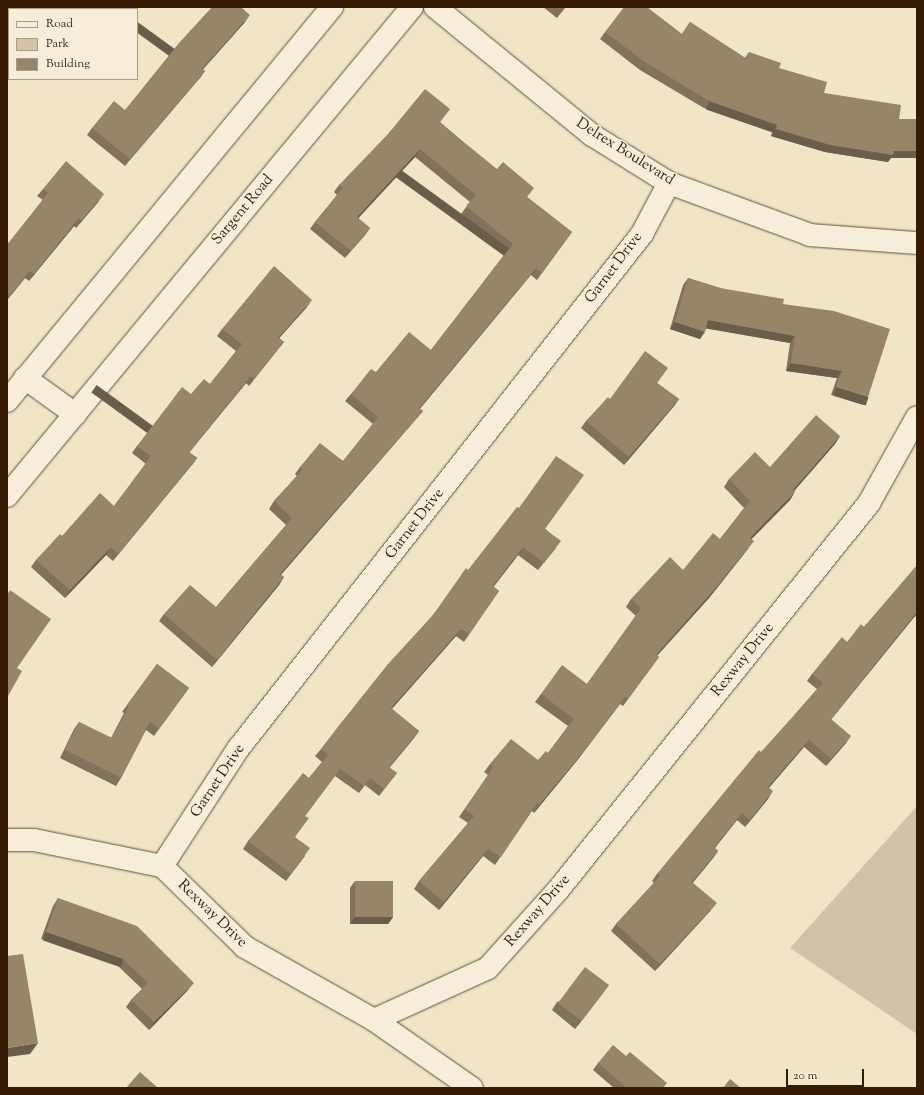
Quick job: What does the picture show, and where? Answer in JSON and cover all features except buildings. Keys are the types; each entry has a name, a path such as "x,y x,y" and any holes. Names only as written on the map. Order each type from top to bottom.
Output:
{"street":[{"path":"7,401 24,378 332,7"},
{"name":"Sargent Road","path":"7,496 412,7"},
{"name":"Delrex Boulevard","path":"435,7 592,135 670,183 810,235 917,243"},
{"name":"Garnet Drive","path":"162,866 238,750 642,234 670,183"},
{"path":"24,378 75,414"},
{"name":"Rexway Drive","path":"162,866 245,947 374,1020 488,968 558,890 869,503 917,418"},
{"path":"7,840 34,840 162,866"},
{"path":"374,1020 472,1088"}],"green space":[{"path":"917,806 917,1034 790,948"}]}
